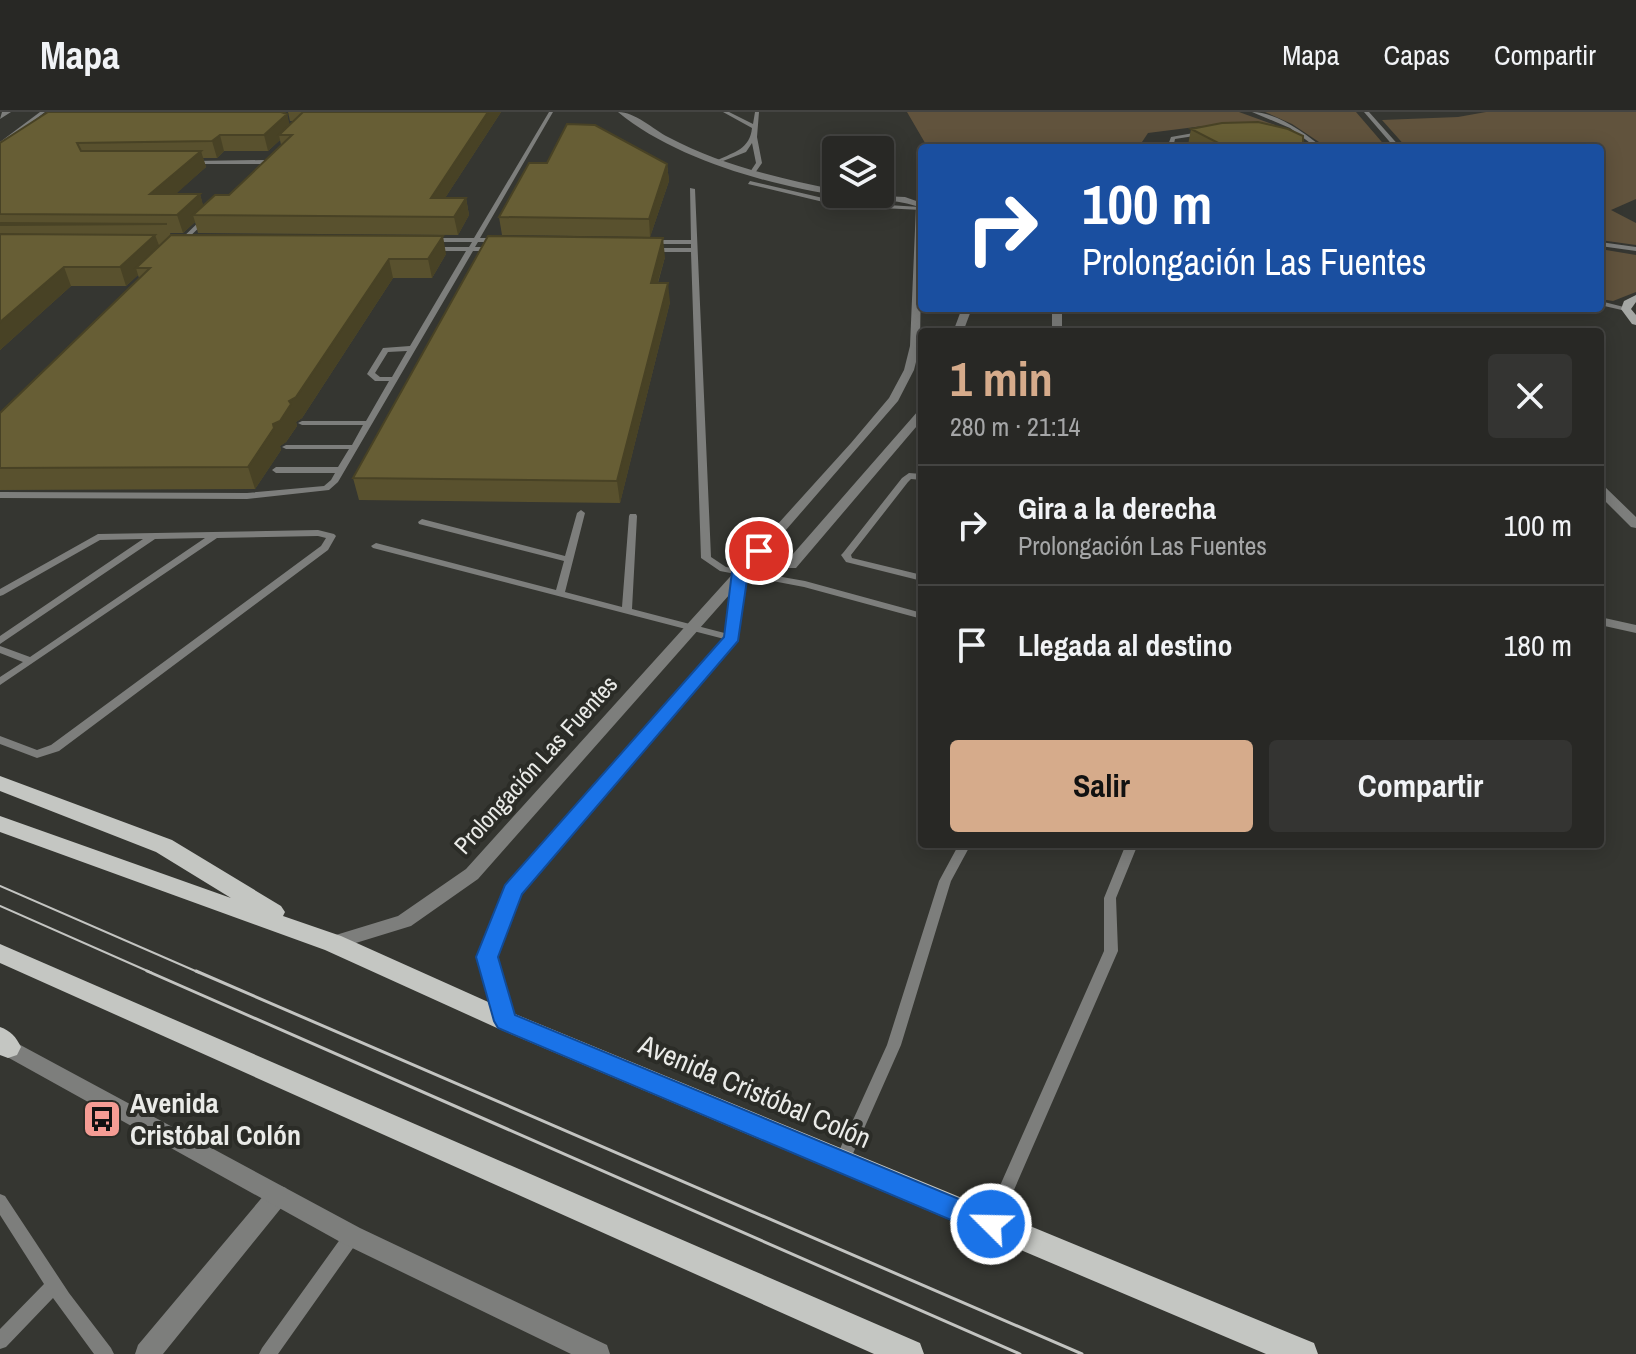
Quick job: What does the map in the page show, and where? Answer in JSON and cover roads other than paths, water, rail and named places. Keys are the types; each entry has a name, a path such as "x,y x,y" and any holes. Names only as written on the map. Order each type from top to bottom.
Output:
{"main road":[{"path":"1636,298 1628,303 1626,309 1636,322"},
{"path":"0,783 164,846 307,933"},
{"name":"Avenida Cristóbal Colón","path":"0,824 333,943 506,1021 1303,1354"},
{"path":"0,953 909,1354"}],"street":[{"path":"0,117 7,112"},
{"path":"622,112 658,135 721,160 753,172 822,189"},
{"path":"894,200 915,202 918,206"},
{"name":"Prolongación Las Fuentes","path":"333,943 404,921 472,874 894,399 909,370 915,346 918,264"},
{"path":"1057,313 1057,328"},
{"path":"791,565 918,418"},
{"path":"1604,493 1636,524"},
{"path":"506,1021 487,957 513,891 732,638 740,572"},
{"path":"1604,622 1636,629"},
{"path":"3,1043 352,1236 598,1354"},
{"path":"147,1354 278,1195"}],"lane":[{"path":"0,145 43,112"},
{"path":"0,495 265,495 326,488 334,482 551,112"},
{"path":"725,112 754,127"},
{"path":"753,172 759,163 754,137 757,112"},
{"path":"1254,112 1292,127 1315,144"},
{"path":"1366,112 1394,144"},
{"path":"1171,144 1173,138 1211,133"},
{"path":"7,139 28,135"},
{"path":"721,160 744,151 754,137"},
{"path":"253,173 274,154"},
{"path":"191,163 264,162"},
{"path":"750,183 840,204 918,209"},
{"path":"692,189 706,558 723,569 805,584 918,615"},
{"path":"190,248 175,248 219,205"},
{"path":"170,238 200,238"},
{"path":"414,240 506,240"},
{"path":"1604,245 1636,249"},
{"path":"647,246 693,246"},
{"path":"423,249 499,249"},
{"path":"1604,304 1626,309"},
{"path":"393,379 378,379 371,374 386,350 412,348"},
{"path":"302,423 367,423"},
{"path":"286,447 354,447"},
{"path":"276,470 340,470"},
{"path":"918,477 909,476 905,480 846,555 849,560 918,577"},
{"path":"560,594 581,513"},
{"path":"627,611 633,516"},
{"path":"422,522 569,560"},
{"path":"0,593 92,539 105,536 318,533 331,536 325,548 55,748 37,754 0,740"},
{"path":"0,641 154,536"},
{"path":"0,682 215,536"},
{"path":"376,546 732,638"},
{"path":"0,649 31,661"},
{"path":"842,1162 894,1045 945,881 963,848"},
{"path":"991,1224 1111,951 1110,898 1130,848"},
{"path":"0,1201 54,1285 105,1354"},
{"path":"268,1354 352,1236"},
{"path":"0,1341 54,1285"}],"tram line":[{"path":"0,886 200,973"},
{"path":"0,906 152,973"},
{"path":"147,971 1020,1354"},
{"path":"196,971 1082,1354"}],"place":[{"name":"Avenida Cristóbal Colón","path":"102,1119"}]}
